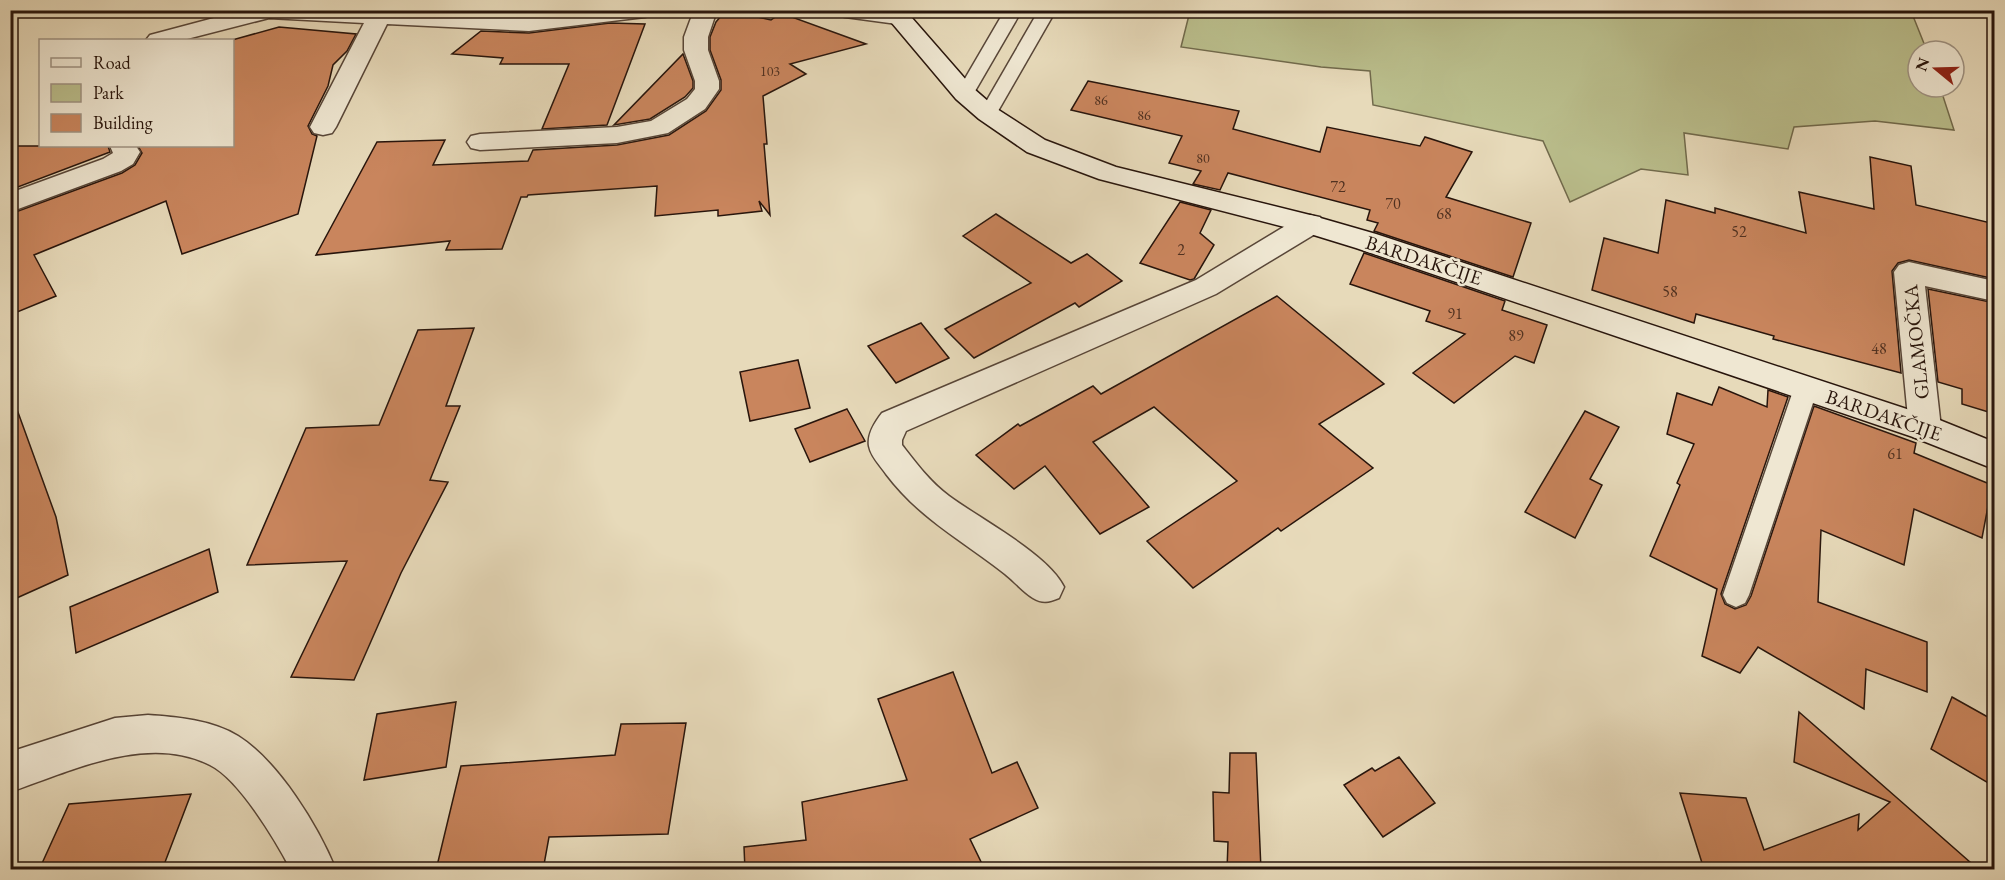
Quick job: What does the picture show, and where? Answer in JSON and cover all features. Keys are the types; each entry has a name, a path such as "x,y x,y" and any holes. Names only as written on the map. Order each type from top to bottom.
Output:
{"street":[{"path":"162,39 269,11 544,24 645,10"},
{"path":"480,142 617,135 659,127 696,104 707,89 707,81 696,50 696,37 706,10"},
{"path":"845,10 895,14"},
{"name":"BARDAKČIJE","path":"895,14 965,94 988,114 1036,146 1108,173 1310,224 1925,428 1995,456"},
{"path":"323,127 379,16"},
{"path":"10,204 112,165 124,158 128,152 124,147"},
{"path":"1046,587 1018,563 935,505 912,483 886,449 885,440 888,430 894,422 1206,287 1310,224"},
{"name":"GLAMOČKA","path":"1925,428 1909,272 1995,291"},
{"path":"10,772 115,737 148,734 182,737 222,749 242,764 285,816 315,870"}],"lane":[{"path":"965,94 1014,10"},
{"path":"988,114 1048,10"},
{"path":"1736,595 1806,388"}],"green space":[{"path":"1190,11 1911,11 1922,39 1906,39 1906,99 1944,99 1954,130 1875,121 1794,127 1788,149 1684,133 1688,175 1641,169 1570,202 1543,141 1373,105 1370,71 1321,67 1181,47"}],"building":[{"path":"726,10 771,20 781,13 866,44 790,64 806,74 763,96 767,144 764,144 770,215 759,201 762,211 718,216 718,210 655,216 657,186 528,195 521,197 502,249 446,250 450,241 316,255 377,142 445,140 433,165 528,161 533,150 617,145 669,135 706,111 721,90 721,80 710,50 710,37 716,22"},
{"path":"610,23 645,24 607,125 542,129 569,64 500,64 503,58 452,54 481,31 529,33"},
{"path":"279,27 356,34 347,51 333,65 328,86 308,126 312,134 317,136 298,214 182,254 166,201 34,255 56,296 10,315 10,214 122,173 135,165 142,153 139,147 234,147 234,39"},
{"path":"683,54 693,81 693,88 685,97 650,119 614,125"},
{"path":"1088,81 1239,111 1233,129 1320,152 1327,127 1420,146 1425,137 1472,152 1446,197 1531,223 1513,277 1374,231 1378,223 1367,220 1370,210 1228,173 1220,190 1193,184 1201,171 1169,163 1182,136 1071,110"},
{"path":"10,146 108,147 110,152 10,190"},
{"path":"1870,157 1911,166 1916,205 1995,224 1995,279 1909,260 1898,263 1892,271 1901,373 1773,339 1774,336 1696,314 1694,323 1592,290 1604,238 1658,253 1666,200 1715,213 1715,208 1806,233 1799,192 1874,209"},
{"path":"1180,202 1211,210 1200,233 1214,245 1194,279 1190,280 1140,263"},
{"path":"996,214 1071,263 1087,254 1122,281 1079,307 1075,303 974,358 945,329 1031,283 963,236"},
{"path":"1364,253 1505,301 1502,310 1547,325 1534,363 1515,356 1454,403 1413,373 1465,334 1426,321 1430,311 1350,284"},
{"path":"1928,289 1995,303 1995,414 1962,404 1962,389 1938,382"},
{"path":"1277,296 1384,384 1319,424 1373,468 1281,531 1278,528 1193,588 1147,541 1237,481 1154,407 1093,442 1149,507 1100,534 1045,466 1014,489 976,455 1018,424 1020,426 1093,386 1101,394"},
{"path":"921,323 949,358 896,383 868,346"},
{"path":"474,328 446,406 460,406 430,480 448,482 401,573 354,680 291,677 347,561 247,565 306,428 379,425 418,330"},
{"path":"798,360 810,408 750,421 740,372"},
{"path":"1719,387 1767,407 1768,390 1788,397 1721,594 1725,604 1735,609 1746,605 1751,596 1814,406 1916,443 1914,453 1992,485 1982,538 1914,509 1904,565 1821,530 1818,602 1927,642 1927,692 1866,669 1864,709 1758,647 1740,673 1702,656 1717,589 1650,556 1680,485 1677,483 1694,444 1667,434 1677,393 1712,405"},
{"path":"15,404 56,517 68,575 10,601 10,405"},
{"path":"847,409 865,441 810,462 795,429"},
{"path":"1585,411 1619,427 1590,479 1602,485 1575,538 1525,512"},
{"path":"209,549 218,592 76,653 70,607"},
{"path":"953,672 992,773 1017,762 1038,808 970,839 985,870 745,870 744,847 806,840 802,802 907,780 878,699"},
{"path":"1952,697 1995,721 1995,787 1931,749"},
{"path":"456,702 446,767 364,780 377,714"},
{"path":"1799,712 1979,870 1720,870 1703,866 1680,793 1746,798 1764,850 1859,814 1858,830 1890,802 1794,762"},
{"path":"686,723 668,834 549,837 543,870 436,870 461,766 615,755 621,724"},
{"path":"1230,753 1256,753 1261,870 1227,870 1228,842 1214,841 1213,792 1229,793"},
{"path":"1399,757 1435,803 1383,837 1344,785 1372,768 1375,771"},
{"path":"191,794 162,870 39,870 69,804"}]}
